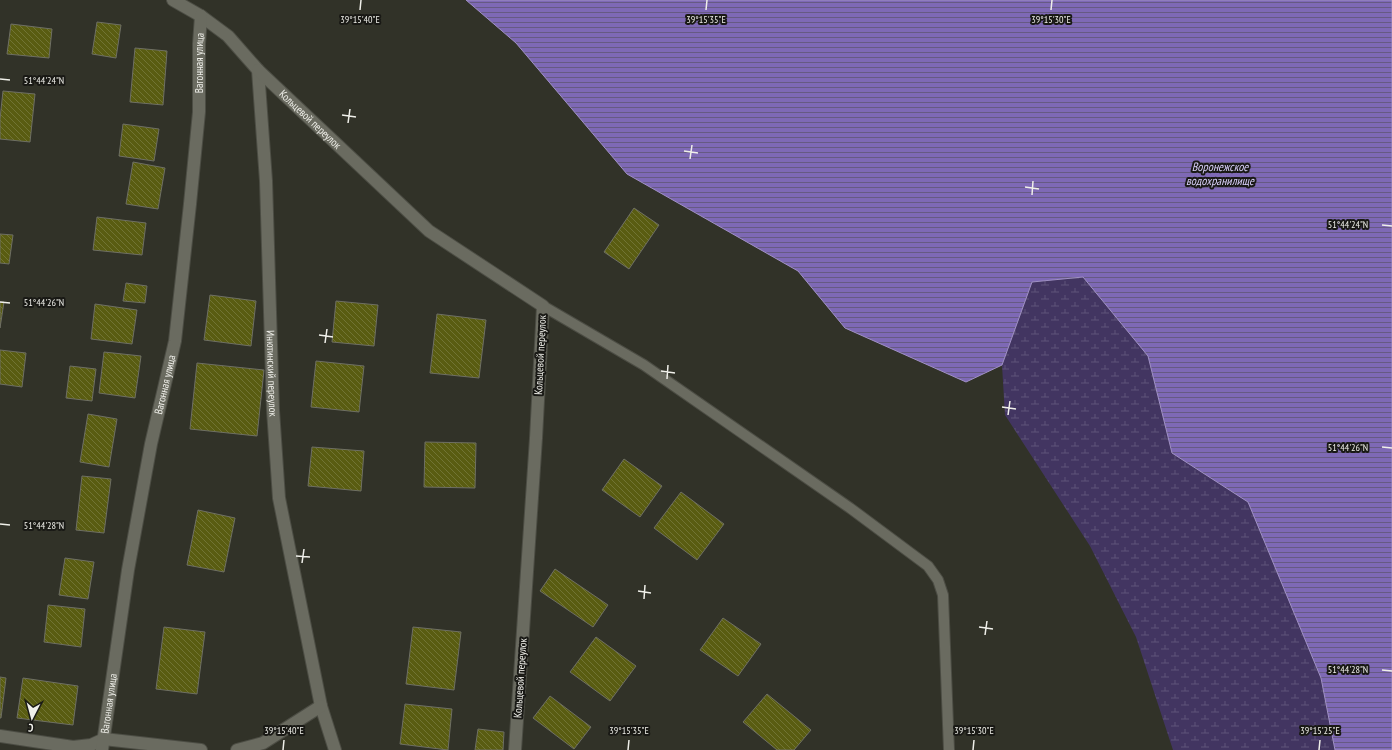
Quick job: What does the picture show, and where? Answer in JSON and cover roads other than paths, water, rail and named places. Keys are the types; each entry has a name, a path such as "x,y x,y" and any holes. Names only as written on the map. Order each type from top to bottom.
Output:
{"street":[{"path":"173,0 201,16 228,36 258,70"},
{"name":"Вагонная улица","path":"103,745 128,570 151,444 175,340 199,112 199,44 201,16"},
{"name":"Кольцевой переулок","path":"258,70 429,231 543,306 536,438 515,750"},
{"name":"Инютинский переулок","path":"258,70 266,182 273,410 279,498 321,706 334,750"},
{"path":"237,750 263,743 321,706"},
{"path":"0,736 73,747 103,745 201,750"}],"lane":[{"path":"543,306 644,365 850,508 928,566 938,580 943,595 949,750"}],"water":[{"name":"Воронежское водохранилище","path":"466,0 1392,0 1392,750 1335,750 1321,678 1248,502 1172,453 1148,356 1083,277 1032,282 1002,365 966,382 845,328 798,271 627,174 516,43"}]}
